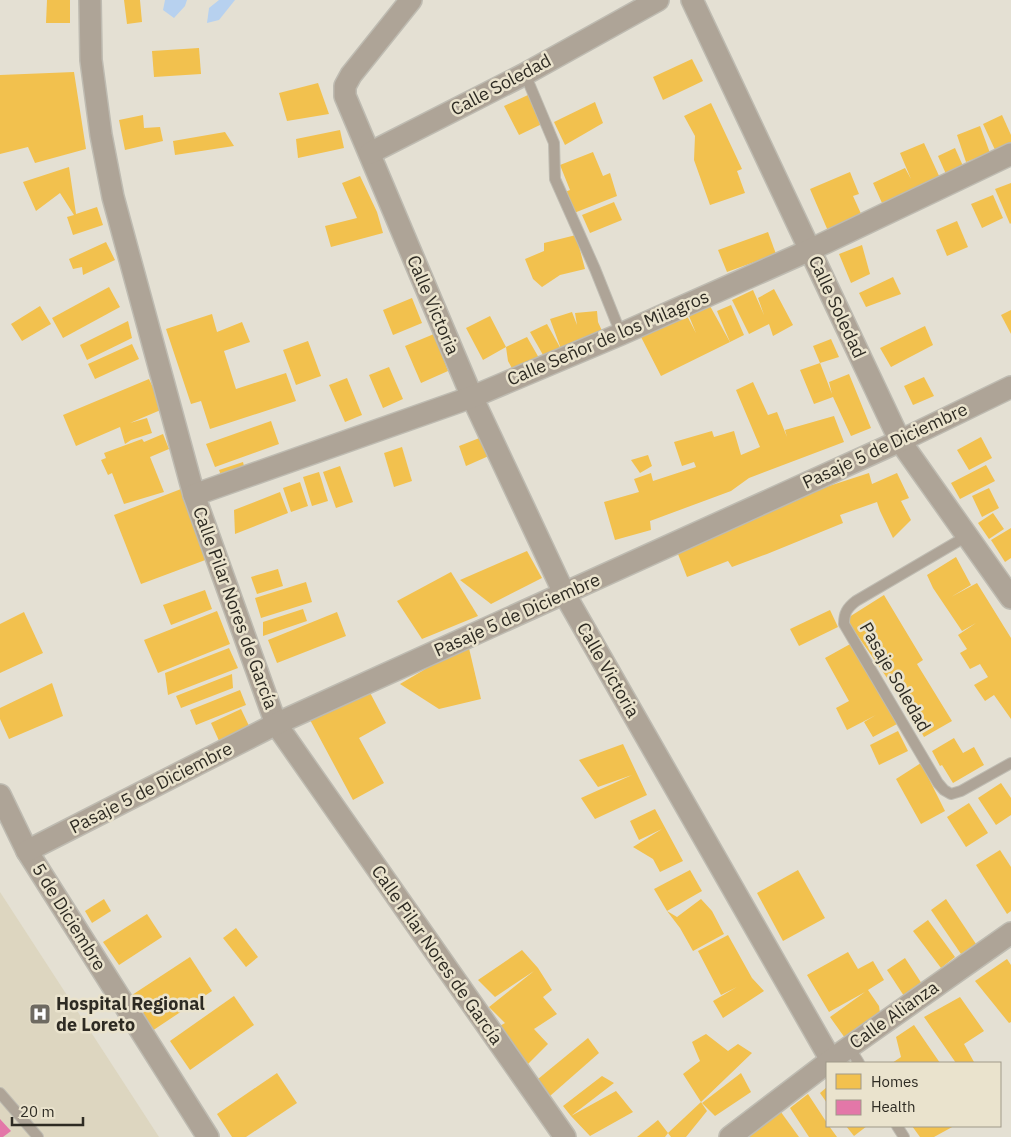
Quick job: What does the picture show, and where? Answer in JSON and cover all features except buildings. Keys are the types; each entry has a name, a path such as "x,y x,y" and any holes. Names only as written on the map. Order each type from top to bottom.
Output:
{"street":[{"name":"Calle Pilar Nores de García","path":"90,0 92,69 101,135 113,197 194,495 276,724 565,1137"},
{"name":"Calle Victoria","path":"411,0 351,75 345,86 345,96 472,396 564,593 831,1060"},
{"name":"Calle Soledad","path":"370,153 525,74 658,0"},
{"name":"Calle Soledad","path":"692,0 900,440 1011,598"},
{"name":"Calle Señor de los Milagros","path":"194,495 472,396 621,334 810,250 1011,154"},
{"name":"Pasaje 5 de Diciembre","path":"27,851 276,724 1011,388"},
{"name":"5 de Diciembre","path":"0,796 27,851 208,1137"},
{"name":"Calle Alianza","path":"828,1062 854,1055 1011,933"},
{"name":"Calle Alianza","path":"730,1137 826,1064"}],"lane":[{"path":"525,74 554,143 555,179 596,269 621,334"},
{"name":"Pasaje Soledad","path":"967,536 849,606 844,615 844,624 938,783 944,790 951,794 961,791 1011,763"},
{"path":"0,1093 38,1137"}],"shaded area":[{"name":"Hospital Regional de Loreto","path":"0,892 159,1137 0,1137"}],"water":[{"path":"165,0 187,0 185,6 174,18 163,10"},
{"path":"219,0 235,0 219,20 207,23 209,8"}],"place":[{"name":"Hospital Regional de Loreto","path":"40,1014"}]}
